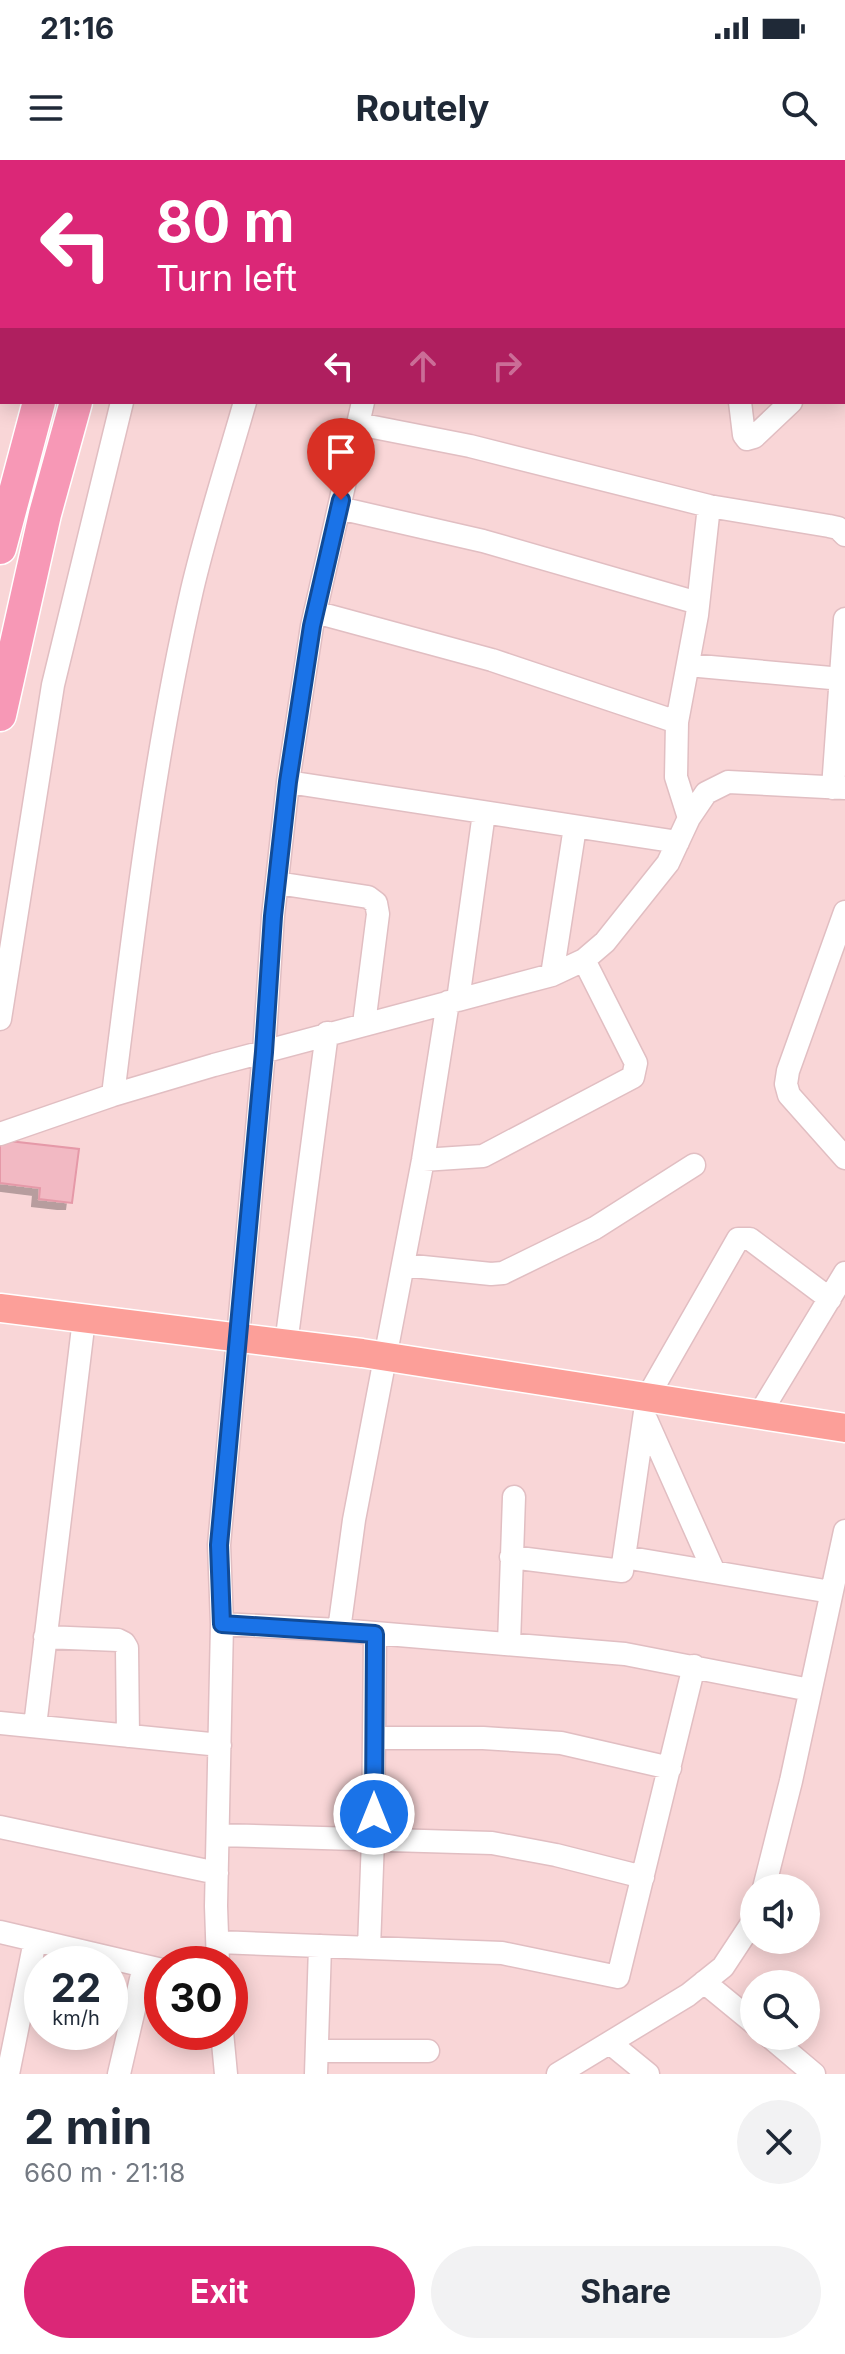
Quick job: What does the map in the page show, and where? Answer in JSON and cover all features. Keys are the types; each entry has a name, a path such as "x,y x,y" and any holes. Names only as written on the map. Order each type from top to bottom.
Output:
{"highway":[{"path":"0,466 17,404"},
{"path":"0,548 38,404"},
{"path":"0,622 55,404"},
{"path":"0,715 45,514 75,404"}],"main road":[{"path":"0,1308 387,1357 646,1407 759,1415 845,1428"}],"street":[{"path":"0,1019 53,685 122,404"},
{"path":"113,1095 136,895 178,655 215,500 244,404"},
{"path":"740,404 747,439 754,437 789,404"},
{"path":"218,1946 222,1624 219,1545 277,883 288,782 315,612 361,413 470,446 709,506 838,528 845,535"},
{"path":"689,818 676,777 677,722 698,603 709,506"},
{"path":"339,508 483,541 698,603"},
{"path":"315,612 492,660 677,722"},
{"path":"0,1134 113,1095 327,1033 552,975 584,960 614,931 668,863 689,818 706,793 728,782 839,788 845,619"},
{"path":"688,665 842,679"},
{"path":"288,782 678,842"},
{"path":"339,1630 354,1520 453,1001 484,813"},
{"path":"552,975 575,827"},
{"path":"277,883 368,897 376,903 378,914 364,1024"},
{"path":"845,912 786,1084 789,1095 845,1158"},
{"path":"423,1160 483,1156 633,1077 636,1063 584,960"},
{"path":"286,1344 327,1033"},
{"path":"403,1265 503,1273 595,1228 694,1165"},
{"path":"511,1557 622,1571 646,1407 738,1239 750,1239 830,1299"},
{"path":"759,1415 845,1273"},
{"path":"35,1726 84,1319"},
{"path":"646,1407 714,1572"},
{"path":"509,1644 514,1497"},
{"path":"768,1874 791,1781 845,1531"},
{"path":"624,1557 831,1592"},
{"path":"222,1624 339,1630 625,1654 810,1690"},
{"path":"369,1948 375,1634"},
{"path":"45,1637 118,1640 124,1643 127,1648 128,1736"},
{"path":"248,1951 320,1946 502,1953 618,1977 694,1666"},
{"path":"0,1723 220,1745"},
{"path":"374,1738 483,1738 561,1743 670,1768"},
{"path":"0,1827 217,1873"},
{"path":"218,1835 492,1843 643,1877"},
{"path":"0,1932 144,1966"},
{"path":"8,2074 35,1941"},
{"path":"558,2074 704,1982 723,1967 740,1941"},
{"path":"316,2074 320,1946"},
{"path":"704,1982 740,2012"},
{"path":"119,2074 144,1996"},
{"path":"610,2043 648,2074"},
{"path":"224,2050 226,2074"},
{"path":"786,2050 814,2074"},
{"path":"317,2051 428,2051"}],"shaded area":[{"path":"0,404 845,404 845,2074 0,2074"}],"building":[{"path":"0,1140 79,1149 72,1203 39,1199 40,1188 0,1183"}],"route":[{"path":"341,500 312,626 288,782 273,916 254,1172 219,1545 222,1624 375,1634 374,1814"}]}
